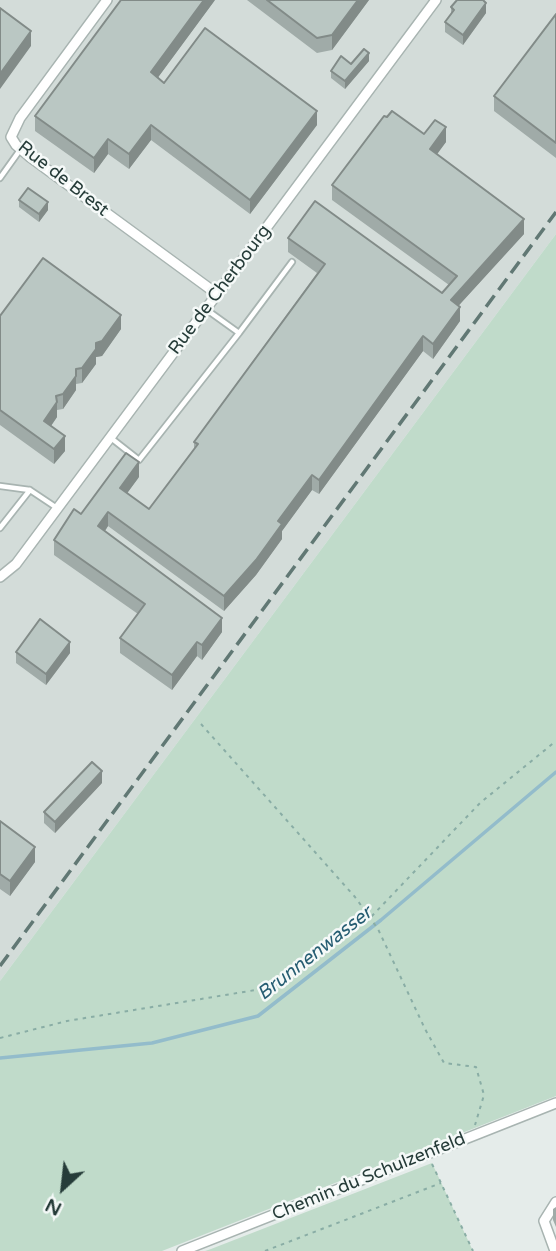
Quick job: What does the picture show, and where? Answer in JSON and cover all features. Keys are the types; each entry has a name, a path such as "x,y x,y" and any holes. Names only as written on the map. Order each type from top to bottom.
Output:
{"street":[{"name":"Rue de Brest","path":"107,0 13,129 11,137 21,149 217,294"},
{"name":"Rue de Cherbourg","path":"0,577 16,564 436,0"},
{"name":"Chemin du Schulzenfeld","path":"182,1251 556,1102"},
{"path":"555,1251 544,1221 556,1202"}],"lane":[{"path":"0,178 21,149"},
{"path":"110,438 139,460 292,261"},
{"path":"206,309 239,333"},
{"path":"0,486 30,490 57,509"},
{"path":"0,528 30,490"}],"path":[{"path":"201,724 355,897 379,929 425,1029 444,1063 476,1067 481,1076 484,1095 472,1136"},
{"path":"0,1038 67,1021 274,987 370,918 480,803 556,741"},
{"path":"427,1154 473,1251"},
{"path":"265,1251 441,1183"}],"shaded area":[{"path":"0,0 556,0 556,234 0,981"}],"green space":[{"path":"556,234 556,1096 162,1251 0,1251 0,981"},
{"path":"432,1163 473,1251 205,1251 211,1249"}],"building":[{"path":"121,0 204,0 151,72 164,83 205,28 317,111 250,200 151,125 129,154 108,139 94,158 35,116"},
{"path":"267,0 358,0 332,35 317,38"},
{"path":"457,0 483,0 486,3 463,35 445,22 454,10 451,7"},
{"path":"0,8 31,31 0,74"},
{"path":"556,14 556,143 494,96"},
{"path":"364,49 369,53 345,81 331,71 341,56 351,64"},
{"path":"392,111 424,134 435,120 446,127 430,149 524,219 451,300 460,307 433,344 423,336 319,480 312,475 278,521 282,524 256,560 224,596 108,512 98,526 222,618 202,645 197,642 172,675 120,638 145,604 54,540 74,509 81,514 126,453 139,462 120,488 149,509 198,444 194,442 325,264 288,238 315,201 442,293 457,276 332,185 384,116 387,117"},
{"path":"28,188 48,202 39,214 19,200"},
{"path":"43,258 121,315 102,341 96,343 96,349 82,368 76,369 76,376 63,394 56,396 57,402 44,421 65,436 54,449 0,410 0,316"},
{"path":"40,619 70,642 46,674 16,652"},
{"path":"92,762 102,771 55,822 44,812"},
{"path":"0,821 35,847 10,881 0,874"}],"waterway":[{"name":"Brunnenwasser","path":"0,1058 152,1043 258,1016 381,920 556,772"}],"railway":[{"path":"0,966 556,212"}]}
